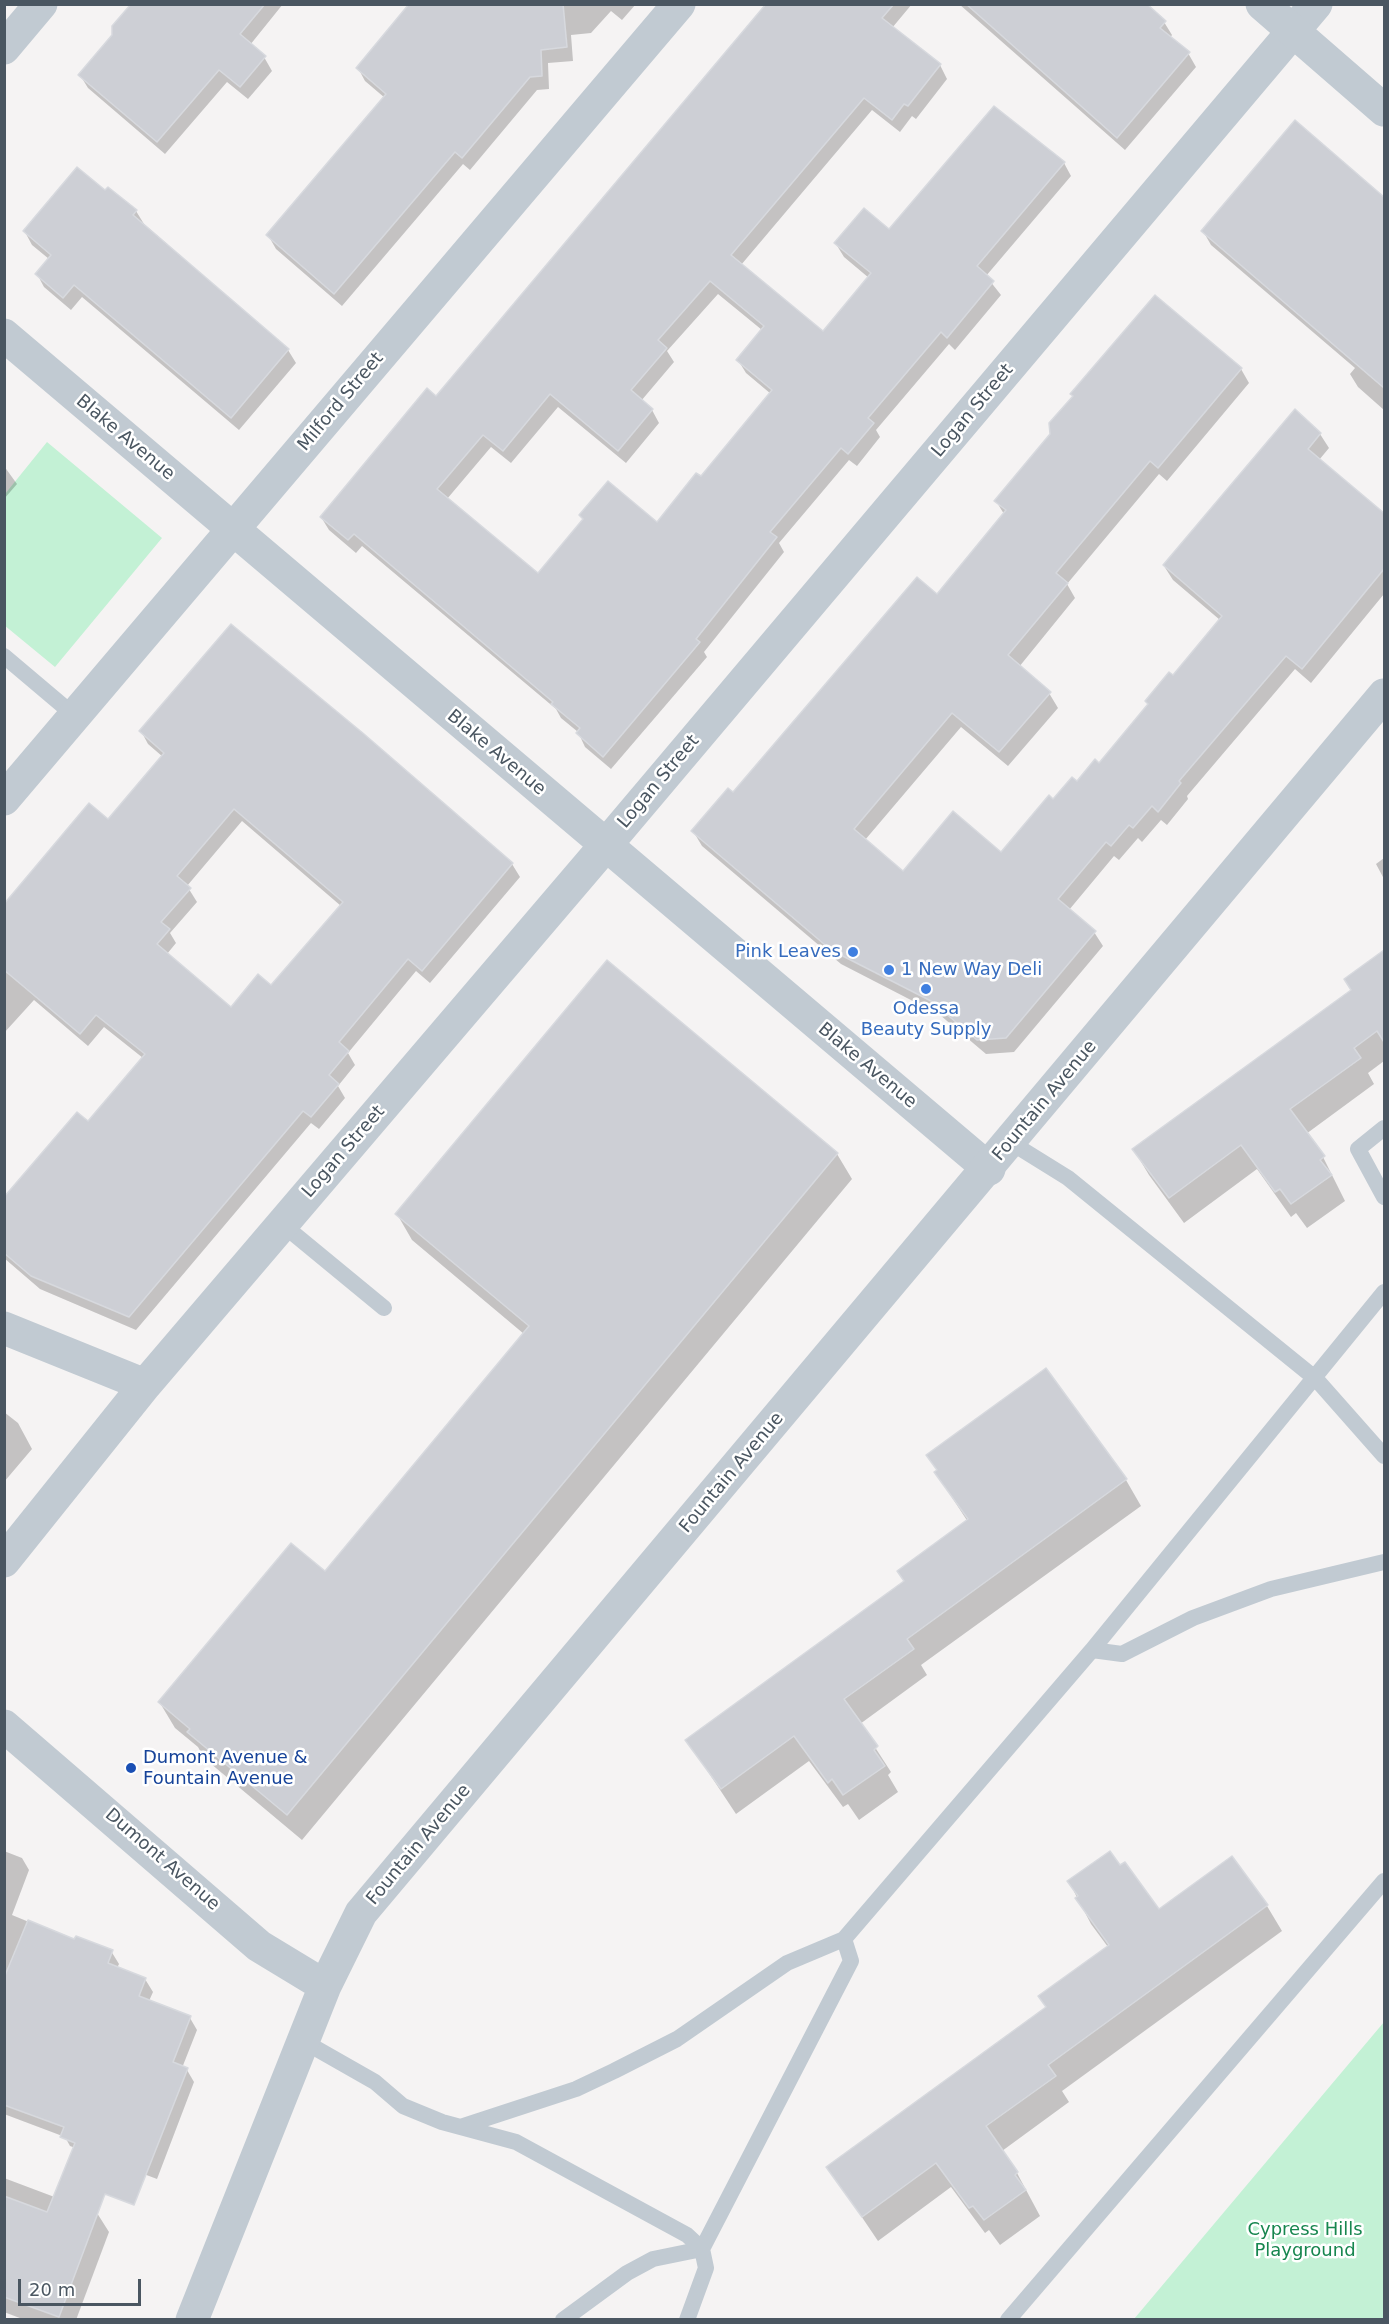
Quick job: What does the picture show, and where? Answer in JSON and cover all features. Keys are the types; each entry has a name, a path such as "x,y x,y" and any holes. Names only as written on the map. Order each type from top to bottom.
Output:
{"street":[{"path":"4,48 41,4"},
{"name":"Milford Street","path":"4,799 679,4"},
{"path":"1262,4 1384,110"},
{"name":"Logan Street","path":"4,1561 145,1385 605,846 1316,4"},
{"name":"Blake Avenue","path":"4,335 989,1169"},
{"name":"Fountain Avenue","path":"192,2319 325,1986 361,1913 989,1169 1384,695"},
{"path":"4,1328 145,1385"},
{"name":"Dumont Avenue","path":"4,1726 259,1946 325,1986"}],"lane":[{"path":"4,657 75,717"},
{"path":"1384,1128 1358,1149 1384,1197"},
{"path":"1010,1143 1068,1178 1316,1379 1384,1456"},
{"path":"282,1224 384,1308"},
{"path":"462,2127 576,2089 614,2071 686,2033 787,1963 844,1939 1092,1650 1316,1379 1384,1292"},
{"path":"1092,1650 1122,1654 1193,1618 1271,1590 1384,1562"},
{"path":"1008,2319 1384,1881"},
{"path":"702,2249 851,1961 844,1939"},
{"path":"303,2041 375,2082 403,2106 442,2122 516,2142 687,2235 702,2249 706,2268 687,2319"},
{"path":"563,2319 627,2273 653,2259 702,2249"}],"green space":[{"path":"47,442 162,538 55,667 4,625 5,494"},
{"name":"Cypress Hills Playground","path":"1384,2022 1384,2319 1134,2319"}],"building":[{"path":"131,4 265,4 240,34 266,56 240,87 219,70 157,142 78,75 112,35 112,26"},
{"path":"409,4 563,4 567,47 541,50 542,76 530,77 462,158 455,152 334,294 266,235 386,94 356,68"},
{"path":"766,4 894,4 882,18 941,64 908,106 904,104 892,120 864,98 731,255 823,331 871,273 834,243 864,208 889,229 994,106 1065,162 977,266 994,281 947,338 941,332 868,418 874,423 848,454 841,448 770,532 777,537 696,639 700,642 603,757 576,733 580,728 551,704 553,702 354,534 348,540 320,517 427,388 436,396","holes":["710,281 764,326 736,360 772,390 701,476 696,473 657,522 608,481 579,515 583,519 538,573 437,489 483,435 503,451 550,394 618,451 653,409 631,390 667,348 658,340"]},
{"path":"966,4 1147,4 1166,21 1160,28 1190,52 1117,138"},
{"path":"1295,120 1384,197 1384,388 1201,231"},
{"path":"77,167 105,190 108,187 137,210 133,215 289,349 231,418 74,285 63,298 35,274 51,255 23,231"},
{"path":"1155,295 1242,368 1158,468 1150,461 1056,573 1068,583 1008,655 1051,692 999,752 952,713 854,829 903,871 953,811 1001,852 1049,795 1053,799 1072,777 1077,781 1095,759 1099,763 1148,704 1145,701 1169,672 1173,675 1222,616 1163,565 1295,409 1321,433 1308,449 1384,513 1384,569 1302,669 1286,656 1179,781 1181,783 1158,812 1152,806 1133,828 1129,825 1111,846 1106,842 1058,899 1096,931 1006,1038 977,1040 931,1001 831,950 691,831 728,788 733,792 917,577 937,594 1006,510 994,501 1050,434 1049,423 1073,396 1070,394"},
{"path":"231,624 364,734 513,863 422,971 408,959 339,1042 349,1051 329,1075 339,1084 311,1117 303,1111 129,1317 31,1276 4,1253 4,1197 77,1112 88,1121 145,1054 96,1015 80,1034 4,970 4,904 89,803 108,819 164,753 139,731","holes":["234,809 343,902 271,985 258,974 231,1007 157,944 170,929 161,922 191,888 177,876"]},
{"path":"1384,950 1384,1042 1377,1031 1354,1048 1361,1058 1290,1109 1325,1156 1320,1160 1332,1175 1291,1204 1280,1189 1275,1192 1241,1145 1169,1198 1132,1149 1351,990 1344,979"},
{"path":"607,960 838,1153 287,1815 187,1732 190,1729 158,1702 291,1543 325,1571 529,1326 395,1214"},
{"path":"1046,1368 1127,1479 907,1639 914,1649 844,1699 878,1746 874,1750 885,1766 843,1795 832,1779 828,1783 794,1736 721,1789 685,1740 904,1581 897,1571 968,1519 934,1472 937,1470 926,1455"},
{"path":"1110,1851 1120,1865 1125,1862 1159,1909 1232,1856 1268,1905 1048,2065 1056,2076 986,2126 1018,2172 1015,2175 1026,2190 984,2220 973,2206 969,2208 936,2163 862,2217 826,2167 1046,2007 1038,1996 1109,1945 1075,1898 1078,1896 1067,1881"},
{"path":"28,1920 74,1939 76,1936 113,1950 108,1963 146,1978 139,1996 191,2016 173,2062 188,2068 134,2205 105,2194 59,2317 4,2297 4,2196 47,2212 75,2143 60,2137 64,2127 4,2105 4,1978"}],"place":[{"name":"Pink Leaves","path":"853,952"},
{"name":"1 New Way Deli","path":"889,970"},
{"name":"Odessa Beauty Supply","path":"926,989"},
{"name":"Dumont Avenue & Fountain Avenue","path":"131,1768"}]}
